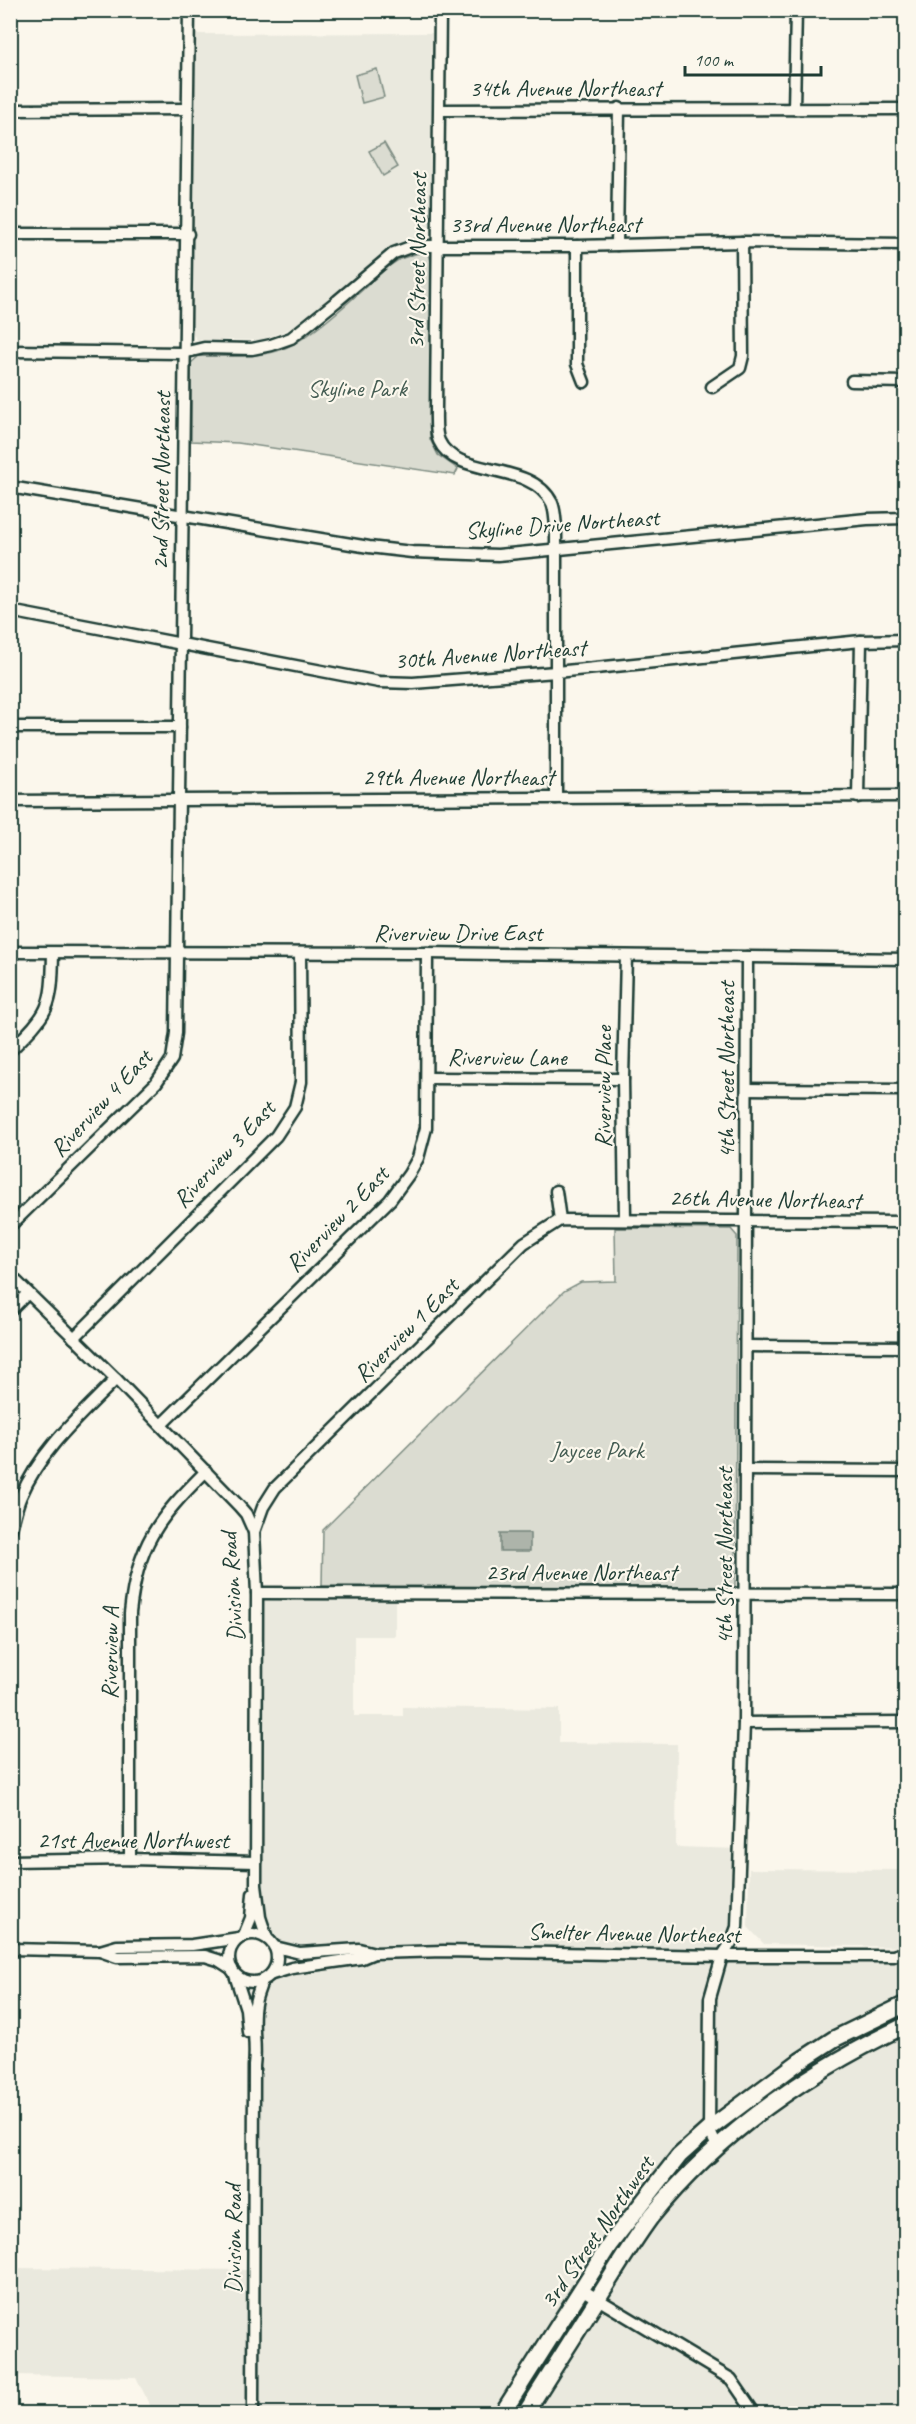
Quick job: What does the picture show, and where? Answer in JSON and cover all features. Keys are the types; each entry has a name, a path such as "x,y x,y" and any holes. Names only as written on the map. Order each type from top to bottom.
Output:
{"highway":[{"name":"3rd Street Northwest","path":"502,2414 610,2244 679,2156 709,2129 800,2061 834,2039 906,2004"},
{"name":"3rd Street Northwest","path":"525,2414 625,2255 650,2219 676,2188 717,2147 792,2088 845,2056 906,2025"}],"street":[{"name":"2nd Street Northeast","path":"177,953 183,353 188,234 189,10"},
{"name":"3rd Street Northeast","path":"440,10 441,110 435,409 438,440 448,454 491,470 523,477 541,488 553,505 556,526 555,798"},
{"path":"794,109 796,10"},
{"path":"617,245 619,108"},
{"path":"10,110 188,109"},
{"name":"34th Avenue Northeast","path":"441,110 906,109"},
{"path":"10,234 188,234"},
{"path":"712,387 740,368 743,356 742,242"},
{"name":"33rd Avenue Northeast","path":"10,351 183,353 204,348 252,349 271,345 291,338 394,252 413,246 577,246 742,242 906,244"},
{"path":"577,246 577,364 584,382"},
{"path":"852,381 906,382"},
{"name":"Skyline Drive Northeast","path":"10,487 369,547 412,552 498,555 867,519 906,518"},
{"name":"30th Avenue Northeast","path":"10,611 181,642 379,682 413,684 861,641 906,640"},
{"path":"858,797 861,641"},
{"path":"18,727 180,727"},
{"name":"29th Avenue Northeast","path":"10,801 906,796"},
{"name":"Riverview Drive East","path":"10,952 427,953 906,959"},
{"path":"10,1051 38,1023 48,1008 53,993 53,953"},
{"name":"Riverview 4 East","path":"10,1226 156,1083 172,1059 176,1033 177,953"},
{"name":"Riverview 3 East","path":"74,1338 276,1136 295,1107 301,1082 300,953"},
{"name":"Riverview 2 East","path":"161,1425 390,1200 409,1174 418,1158 426,1128 427,953"},
{"name":"Riverview Place","path":"625,1219 623,1079 626,956"},
{"name":"4th Street Northeast","path":"717,2147 709,2129 710,1998 722,1956 731,1943 739,1914 744,1723 747,957"},
{"name":"Riverview Lane","path":"427,1078 623,1079"},
{"path":"747,1089 906,1090"},
{"path":"556,1191 560,1220 625,1219"},
{"name":"26th Avenue Northeast","path":"625,1219 906,1222"},
{"name":"Riverview 1 East","path":"254,1532 262,1507 275,1488 524,1243 560,1220"},
{"name":"Division Road","path":"10,1275 206,1471 246,1515 254,1532 257,1593 256,1885 260,1917 271,1942"},
{"path":"10,1311 28,1293"},
{"path":"746,1346 906,1347"},
{"path":"10,1532 20,1497 36,1467 52,1446 116,1379"},
{"path":"745,1470 906,1471"},
{"name":"Riverview A","path":"130,1859 130,1613 133,1581 142,1554 157,1524 206,1471"},
{"name":"23rd Avenue Northeast","path":"257,1593 906,1594"},
{"path":"744,1723 906,1722"},
{"name":"21st Avenue Northwest","path":"10,1860 130,1859 256,1862"},
{"name":"Division Road","path":"242,1937 251,1918 256,1885"},
{"path":"10,1949 99,1951 117,1956 205,1956 218,1960 245,1981 262,1981 272,1974 278,1958 271,1942 256,1934 192,1945 117,1946 99,1951"},
{"path":"234,1972 230,1952 242,1937"},
{"name":"Smelter Avenue Northeast","path":"271,1942 300,1953 359,1949 375,1953 443,1951 722,1956 892,1956 906,1952"},
{"name":"Smelter Avenue Northeast","path":"272,1974 292,1968 362,1958 375,1953"},
{"name":"Smelter Avenue Northeast","path":"892,1956 906,1960"},
{"name":"Division Road","path":"234,1972 246,2009 250,2056 254,2066"},
{"name":"Division Road","path":"253,2414 255,2004 262,1981"},
{"path":"581,2289 731,2379 755,2414"}],"shaded area":[{"path":"432,33 430,229 427,237 390,247 303,321 285,331 260,340 197,340 192,333 196,34"},
{"path":"500,1533 530,1533 530,1551 500,1551"},
{"path":"257,1593 395,1593 395,1636 354,1636 354,1716 403,1716 403,1707 559,1709 559,1743 677,1744 676,1847 741,1849 739,1914 722,1956 893,1956 905,1961 905,2004 834,2039 679,2156 502,2413 154,2413 136,2377 11,2375 11,2268 253,2270 254,2019 262,1981 272,1974 374,1953 320,1952 275,1947 267,1938 260,1917"},
{"path":"749,1869 905,1870 905,1947 764,1944 748,1927"},
{"path":"905,2025 905,2413 525,2414 650,2219 792,2088"}],"green space":[{"path":"377,69 384,97 362,103 355,75"},
{"path":"384,143 398,167 383,176 369,151"},
{"name":"Skyline Park","path":"425,253 430,257 432,267 430,439 438,455 458,469 455,475 238,443 191,441 191,363 199,356 258,355 290,346 335,314 388,267 400,259"},
{"name":"Jaycee Park","path":"615,1228 731,1229 737,1236 735,1587 322,1586 323,1530 564,1291 581,1282 616,1281"}]}
